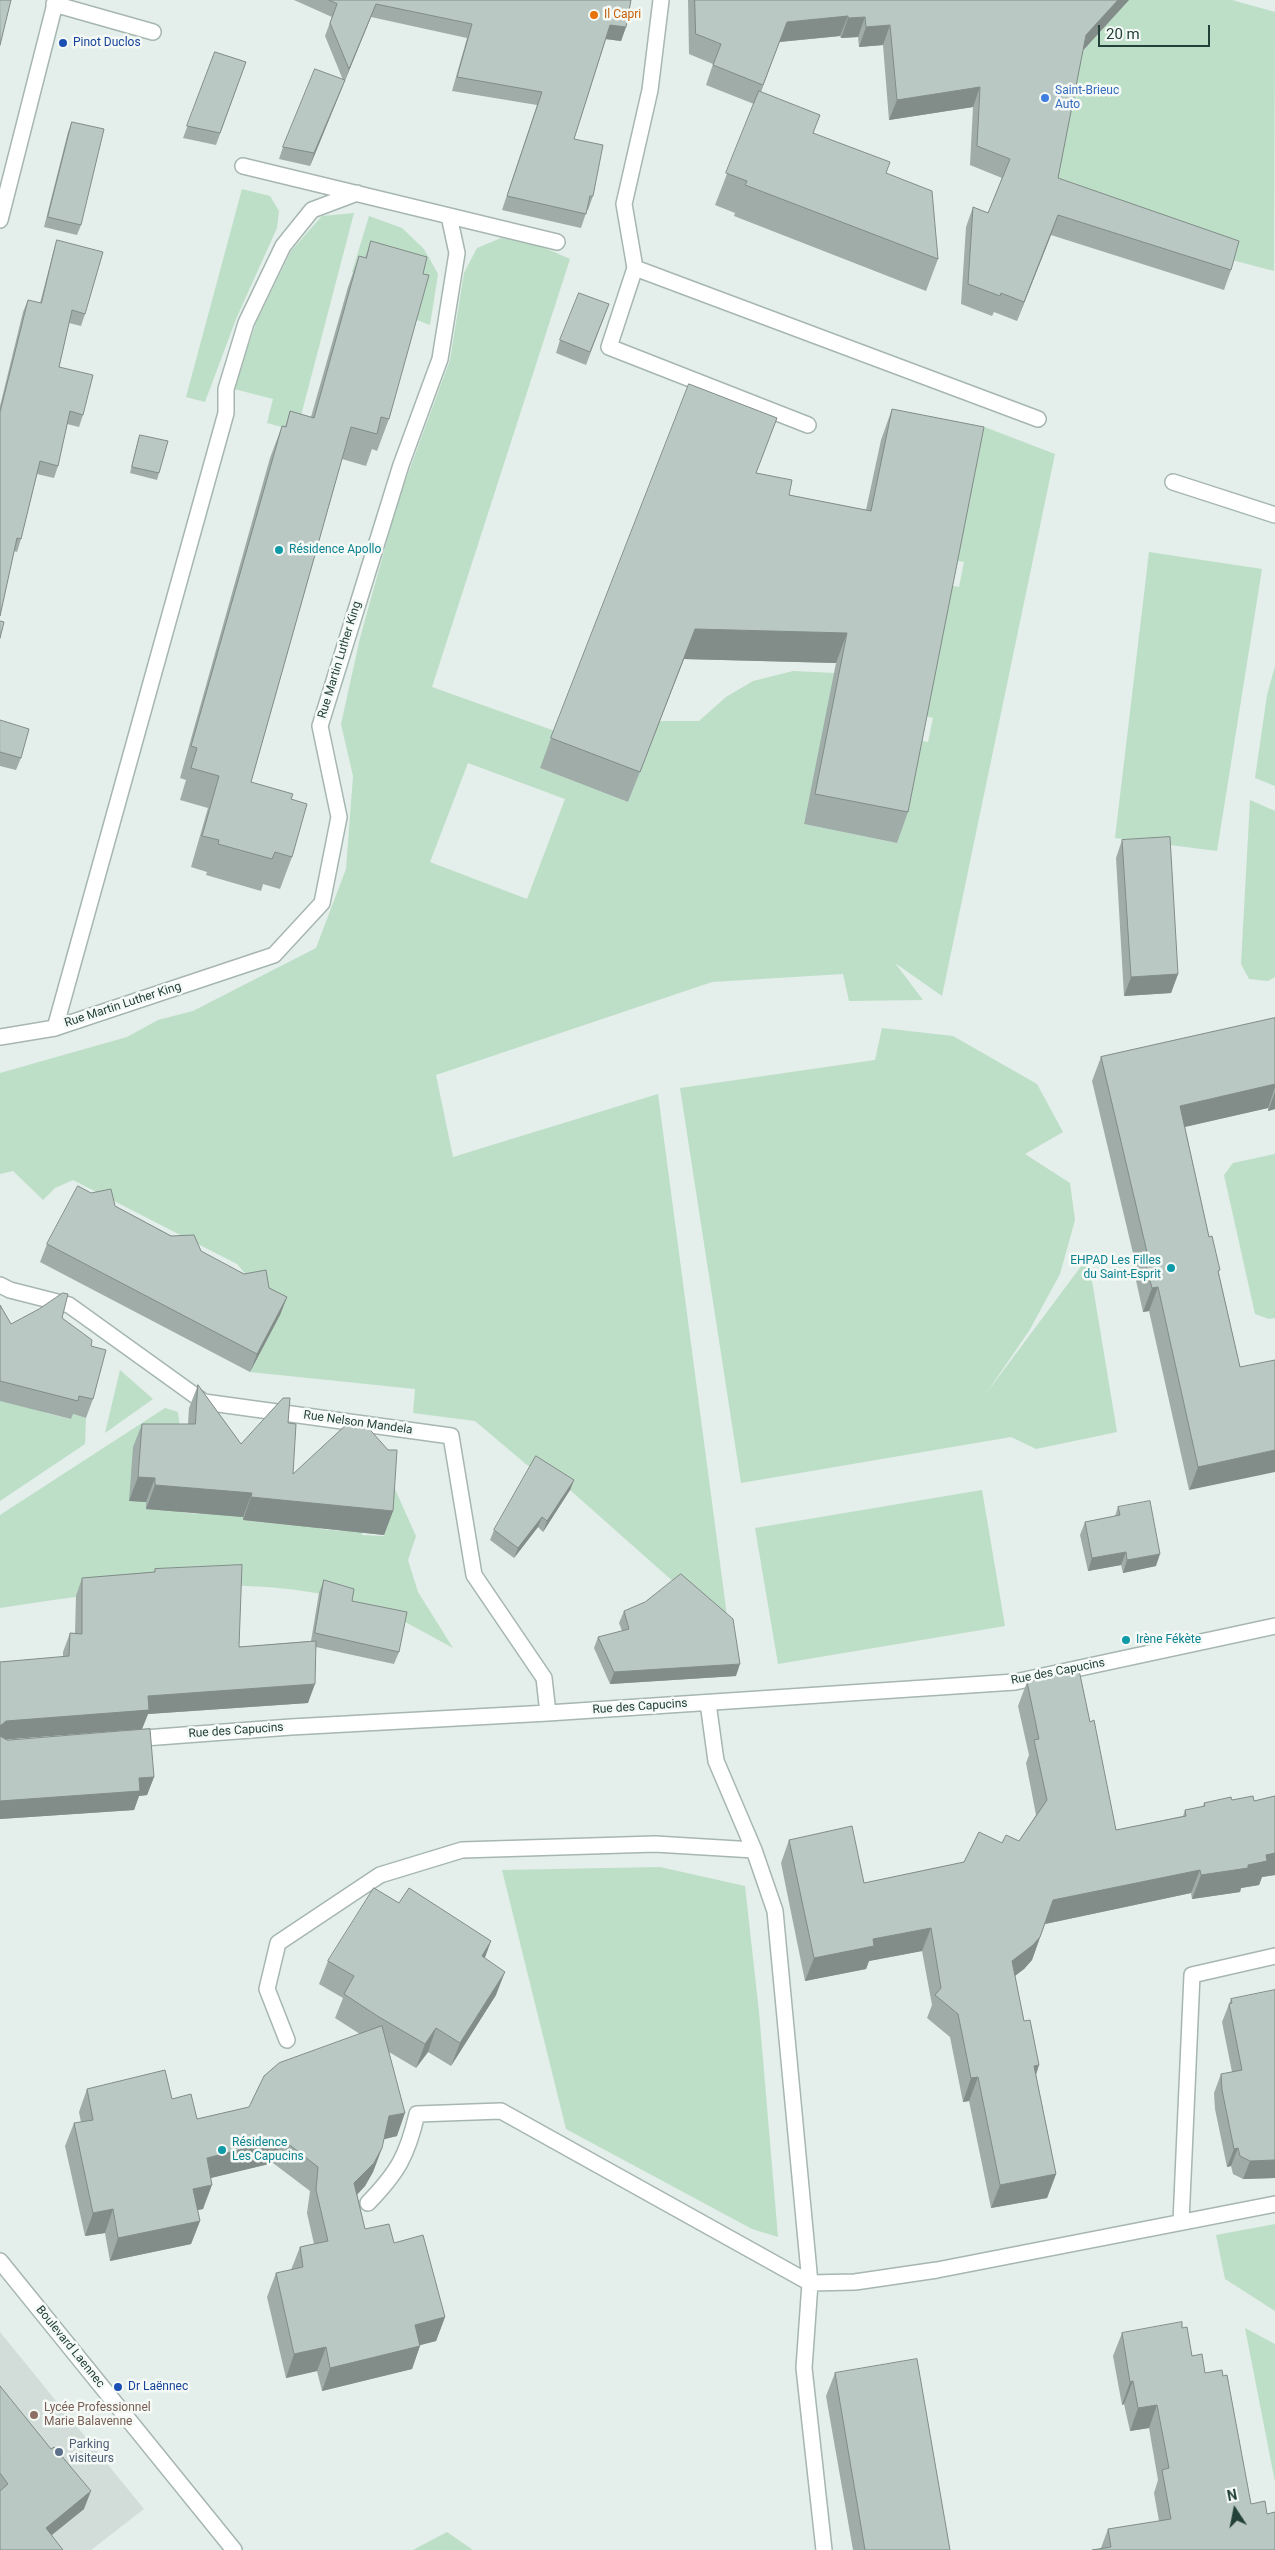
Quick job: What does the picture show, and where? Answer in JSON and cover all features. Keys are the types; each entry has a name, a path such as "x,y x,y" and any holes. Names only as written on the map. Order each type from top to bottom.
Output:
{"street":[{"path":"661,0 650,90 624,204 635,268 609,347 808,425"},
{"path":"0,220 55,2 153,32"},
{"path":"244,166 557,242"},
{"name":"Rue Martin Luther King","path":"55,1028 226,413 226,389 246,323 283,246 312,210 357,194"},
{"name":"Rue Martin Luther King","path":"0,1037 55,1028 274,955 322,904 339,817 320,726 401,465 440,359 457,253 449,216"},
{"path":"635,268 1038,419"},
{"path":"1173,482 1275,515"},
{"name":"Rue Nelson Mandela","path":"0,1285 10,1290 69,1305 204,1402 451,1436 474,1575 544,1678 548,1713"},
{"name":"Rue des Capucins","path":"116,1741 291,1727 548,1713 1016,1682 1275,1626"},
{"path":"708,1703 716,1760 754,1850 774,1911 810,2283 804,2368 824,2550"},
{"path":"287,2040 267,1989 278,1943 380,1875 462,1850 655,1844 754,1850"},
{"path":"1181,2222 1192,1975 1275,1956"},
{"path":"368,2203 392,2178 403,2160 417,2114 502,2111 810,2283 855,2282 928,2271 1275,2204"},
{"name":"Boulevard Laennec","path":"0,2261 234,2550"}],"shaded area":[{"name":"Lycée Professionnel Marie Balavenne","path":"0,2332 144,2509 91,2550 0,2550"}],"green space":[{"path":"1129,0 1232,0 1275,12 1274,271 1232,260 1051,198 1079,55"},
{"path":"242,189 270,196 279,211 277,228 236,319 205,402 186,397"},
{"path":"354,213 297,431 267,423 273,399 234,389 256,323 291,251 322,216"},
{"path":"369,216 402,228 424,249 438,274 430,325 414,319 360,273 352,272"},
{"path":"501,238 531,242 570,259 432,687 555,731 540,768 628,802 659,721 699,721 726,697 753,681 793,671 835,673 804,824 897,843 917,740 928,742 933,718 922,715 948,585 959,587 964,562 953,560 982,426 1055,454 942,996 895,963 923,1000 849,1001 843,974 712,982 436,1075 453,1157 658,1094 729,1631 570,1490 527,1465 475,1421 413,1413 415,1389 250,1372 280,1315 237,1264 73,1180 55,1188 43,1200 13,1171 0,1174 0,1073 127,1037 158,1020 193,1011 316,948 346,869 353,776 341,724 360,638 398,501 450,360 464,273 477,248","holes":["468,763 565,799 527,899 430,862"]},
{"path":"1149,552 1262,569 1217,851 1115,838"},
{"path":"1275,666 1275,786 1255,778 1267,695"},
{"path":"1250,800 1275,811 1275,977 1268,981 1249,979 1241,964"},
{"path":"882,1028 953,1036 1037,1084 1063,1132 1025,1154 1070,1183 1075,1220 1060,1274 1029,1331 985,1395 1088,1257 1117,1432 1036,1449 1011,1437 741,1483 680,1088 875,1060"},
{"path":"1275,1154 1275,1318 1269,1319 1255,1314 1224,1175 1233,1163"},
{"path":"120,1370 153,1399 105,1433"},
{"path":"0,1395 46,1413 71,1419 72,1414 86,1418 85,1444 0,1501"},
{"path":"165,1408 178,1412 181,1437 129,1501 146,1502 147,1509 184,1506 184,1513 206,1514 206,1510 243,1513 243,1520 303,1526 320,1523 320,1529 342,1531 342,1526 362,1528 362,1535 384,1536 388,1486 394,1487 416,1536 408,1560 418,1592 453,1648 379,1610 335,1597 288,1589 240,1586 191,1586 142,1589 0,1608 0,1515"},
{"path":"982,1490 1005,1626 778,1664 755,1528"},
{"path":"660,1867 745,1886 759,2012 778,2237 752,2229 566,2129 502,1870"},
{"path":"1275,2224 1275,2311 1225,2279 1216,2235"},
{"path":"1245,2328 1275,2344 1275,2482"},
{"path":"447,2532 473,2550 413,2550"}],"building":[{"path":"0,0 11,0 0,45"},
{"path":"329,0 631,0 626,27 610,25 574,139 603,145 593,196 590,196 586,214 507,196 542,92 457,77 472,24 376,4 349,69 330,23 337,4"},
{"path":"695,0 1118,0 1086,35 1058,178 1239,241 1231,270 1058,215 1024,302 1001,293 1000,296 968,284 973,207 988,213 1010,159 977,146 980,87 897,100 890,25 866,27 865,17 848,18 848,16 787,22 763,85 713,65 721,44 696,34"},
{"path":"215,52 246,62 220,133 187,126"},
{"path":"315,69 345,80 314,153 283,147"},
{"path":"759,91 820,115 813,133 890,162 886,173 932,191 938,259 745,185 747,181 726,173"},
{"path":"72,122 104,129 81,225 48,217"},
{"path":"57,240 103,252 85,314 72,310 59,367 93,375 83,415 70,411 58,466 40,461 21,539 17,538 0,616 0,412 28,300 41,303"},
{"name":"Résidence Apollo","path":"371,241 427,257 423,274 429,275 389,419 381,417 377,434 351,427 251,782 293,794 291,799 307,804 292,857 275,852 272,859 218,844 219,840 202,836 219,776 191,768 197,748 191,746 282,426 286,427 290,411 314,418 359,256 366,258"},
{"path":"579,293 609,304 590,352 560,340"},
{"path":"689,384 777,418 756,473 792,480 789,495 871,511 892,409 984,427 908,812 815,794 847,633 695,629 640,772 551,738"},
{"path":"140,435 168,441 159,473 132,467"},
{"path":"0,621 4,622 0,638"},
{"path":"0,720 29,729 21,758 0,752"},
{"path":"1170,837 1178,974 1131,977 1122,840"},
{"name":"EHPAD Les Filles du Saint-Esprit","path":"1275,1018 1275,1084 1180,1106 1209,1237 1212,1236 1220,1270 1218,1271 1240,1367 1275,1360 1275,1450 1198,1467 1158,1287 1152,1288 1143,1253 1147,1252 1101,1057"},
{"path":"78,1186 91,1193 111,1189 115,1206 171,1236 194,1235 201,1251 244,1274 266,1270 269,1288 287,1297 257,1354 47,1244"},
{"path":"63,1293 68,1294 62,1318 92,1340 91,1346 106,1350 93,1399 79,1396 78,1401 0,1381 0,1305 11,1324"},
{"path":"198,1385 241,1444 283,1398 290,1398 288,1423 296,1424 293,1474 348,1423 365,1424 388,1450 397,1450 393,1511 251,1497 252,1493 155,1485 155,1478 138,1477 142,1424 195,1424"},
{"path":"536,1456 574,1480 547,1521 542,1517 518,1548 494,1530"},
{"path":"1150,1501 1160,1554 1127,1560 1126,1552 1092,1558 1085,1522 1120,1515 1118,1507"},
{"path":"242,1565 239,1647 316,1641 315,1684 148,1696 149,1710 6,1721 0,1726 0,1662 69,1656 70,1633 82,1634 82,1578 155,1572 155,1569"},
{"path":"681,1574 733,1619 740,1664 614,1672 598,1637 629,1629 624,1611 645,1602"},
{"path":"324,1580 354,1589 352,1601 407,1612 399,1652 315,1633"},
{"path":"1079,1670 1090,1722 1094,1720 1116,1830 1186,1816 1185,1810 1205,1806 1204,1803 1231,1797 1232,1800 1253,1796 1254,1801 1275,1796 1275,1853 1266,1855 1267,1861 1248,1865 1248,1868 1201,1875 1200,1870 1053,1900 1040,1937 1033,1945 1012,1961 1024,2021 1030,2020 1039,2065 1034,2066 1056,2174 1000,2185 978,2077 971,2078 958,2014 935,1995 941,1988 931,1928 873,1939 874,1946 814,1958 789,1840 852,1826 864,1883 964,1862 979,1832 1002,1843 1006,1835 1019,1841 1047,1800 1034,1740 1039,1739 1027,1682"},
{"path":"150,1729 154,1777 139,1778 140,1791 0,1801 0,1736 7,1740"},
{"path":"374,1888 399,1903 409,1888 491,1941 482,1956 505,1972 460,2043 436,2028 425,2044 344,1994 354,1976 328,1961"},
{"path":"1275,1990 1275,2160 1250,2161 1240,2156 1238,2148 1234,2149 1222,2090 1221,2074 1242,2070 1229,2004 1232,2003 1231,1999"},
{"path":"382,2026 405,2113 389,2116 382,2148 374,2163 354,2183 365,2229 389,2224 394,2243 423,2235 445,2317 415,2325 420,2346 330,2368 326,2347 294,2354 276,2273 303,2267 300,2247 328,2241 316,2190 318,2167 282,2139 207,2158 212,2185 193,2189 200,2221 118,2238 113,2209 93,2213 74,2123 93,2120 87,2089 165,2070 172,2099 191,2094 197,2119 249,2107 264,2076 279,2063"},
{"path":"1182,2322 1182,2328 1187,2327 1192,2356 1202,2354 1205,2373 1222,2370 1223,2376 1227,2375 1251,2504 1265,2501 1267,2514 1275,2512 1275,2550 1092,2550 1111,2547 1108,2529 1171,2519 1162,2470 1169,2468 1157,2405 1138,2408 1133,2381 1130,2382 1122,2333"},
{"path":"917,2359 950,2550 865,2550 835,2373"},
{"path":"0,2386 51,2449 54,2447 91,2491 46,2528 63,2550 0,2550 0,2491 8,2484 0,2473"}],"place":[{"name":"Il Capri","path":"594,15"},
{"name":"Pinot Duclos","path":"63,43"},
{"name":"Saint-Brieuc Auto","path":"1045,98"},
{"name":"Résidence Apollo","path":"279,550"},
{"name":"EHPAD Les Filles du Saint-Esprit","path":"1171,1268"},
{"name":"Irène Fékète","path":"1126,1640"},
{"name":"Résidence Les Capucins","path":"222,2150"},
{"name":"Dr Laënnec","path":"118,2387"},
{"name":"Lycée Professionnel Marie Balavenne","path":"34,2415"},
{"name":"Parking visiteurs","path":"59,2452"}]}
